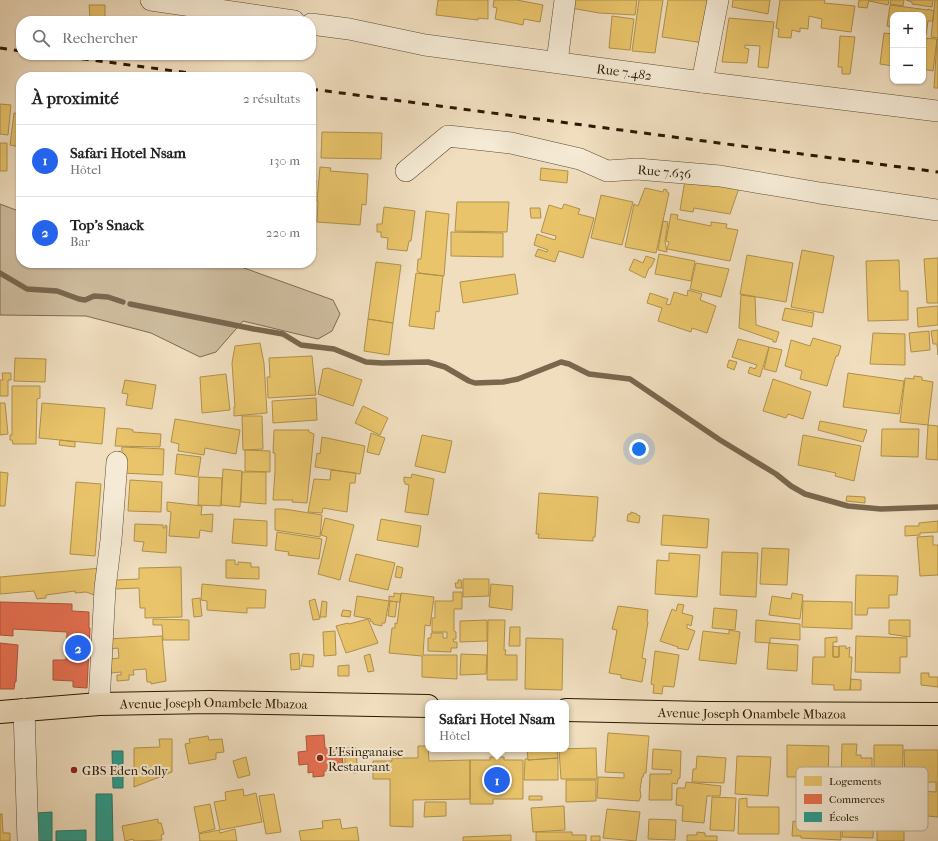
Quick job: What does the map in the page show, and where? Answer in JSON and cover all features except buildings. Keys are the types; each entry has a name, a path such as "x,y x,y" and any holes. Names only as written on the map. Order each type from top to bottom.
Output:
{"main road":[{"name":"Avenue Joseph Onambele Mbazoa","path":"0,712 99,704 210,702 425,706"},
{"name":"Avenue Joseph Onambele Mbazoa","path":"569,710 707,713 938,714"}],"street":[{"path":"151,0 260,16"},
{"path":"557,62 565,0"},
{"path":"702,82 718,0"},
{"name":"Rue 7.482","path":"316,25 349,29 425,45 702,82 938,111"},
{"name":"Rue 7.636","path":"406,171 448,136 511,143 580,159 607,171 637,169 720,176 820,193 938,210"},
{"path":"99,704 105,588 111,540 117,462"},
{"path":"24,709 28,841"}],"shaded area":[{"path":"0,204 16,210 16,268 244,268 333,300 340,314 332,331 318,339 243,321 216,352 200,357 151,333 86,316 0,315"}],"waterway":[{"path":"0,273 27,289 57,291 85,300 94,296 108,297 123,302"},
{"path":"130,304 283,334 301,345 334,349 366,362 428,362 445,367 475,383 503,382 518,379 561,362 569,364 589,374 630,379 720,440 776,474 791,486 805,494 848,506 881,509 938,507"}],"railway":[{"path":"0,48 16,50"},
{"path":"92,60 182,72"},
{"path":"316,90 938,172"}],"place":[{"name":"Top's Snack","path":"78,648"},
{"name":"L'Esinganaise Restaurant","path":"320,758"},
{"name":"GBS Eden Solly","path":"74,770"},
{"name":"Safari Hotel Nsam","path":"497,780"}]}
